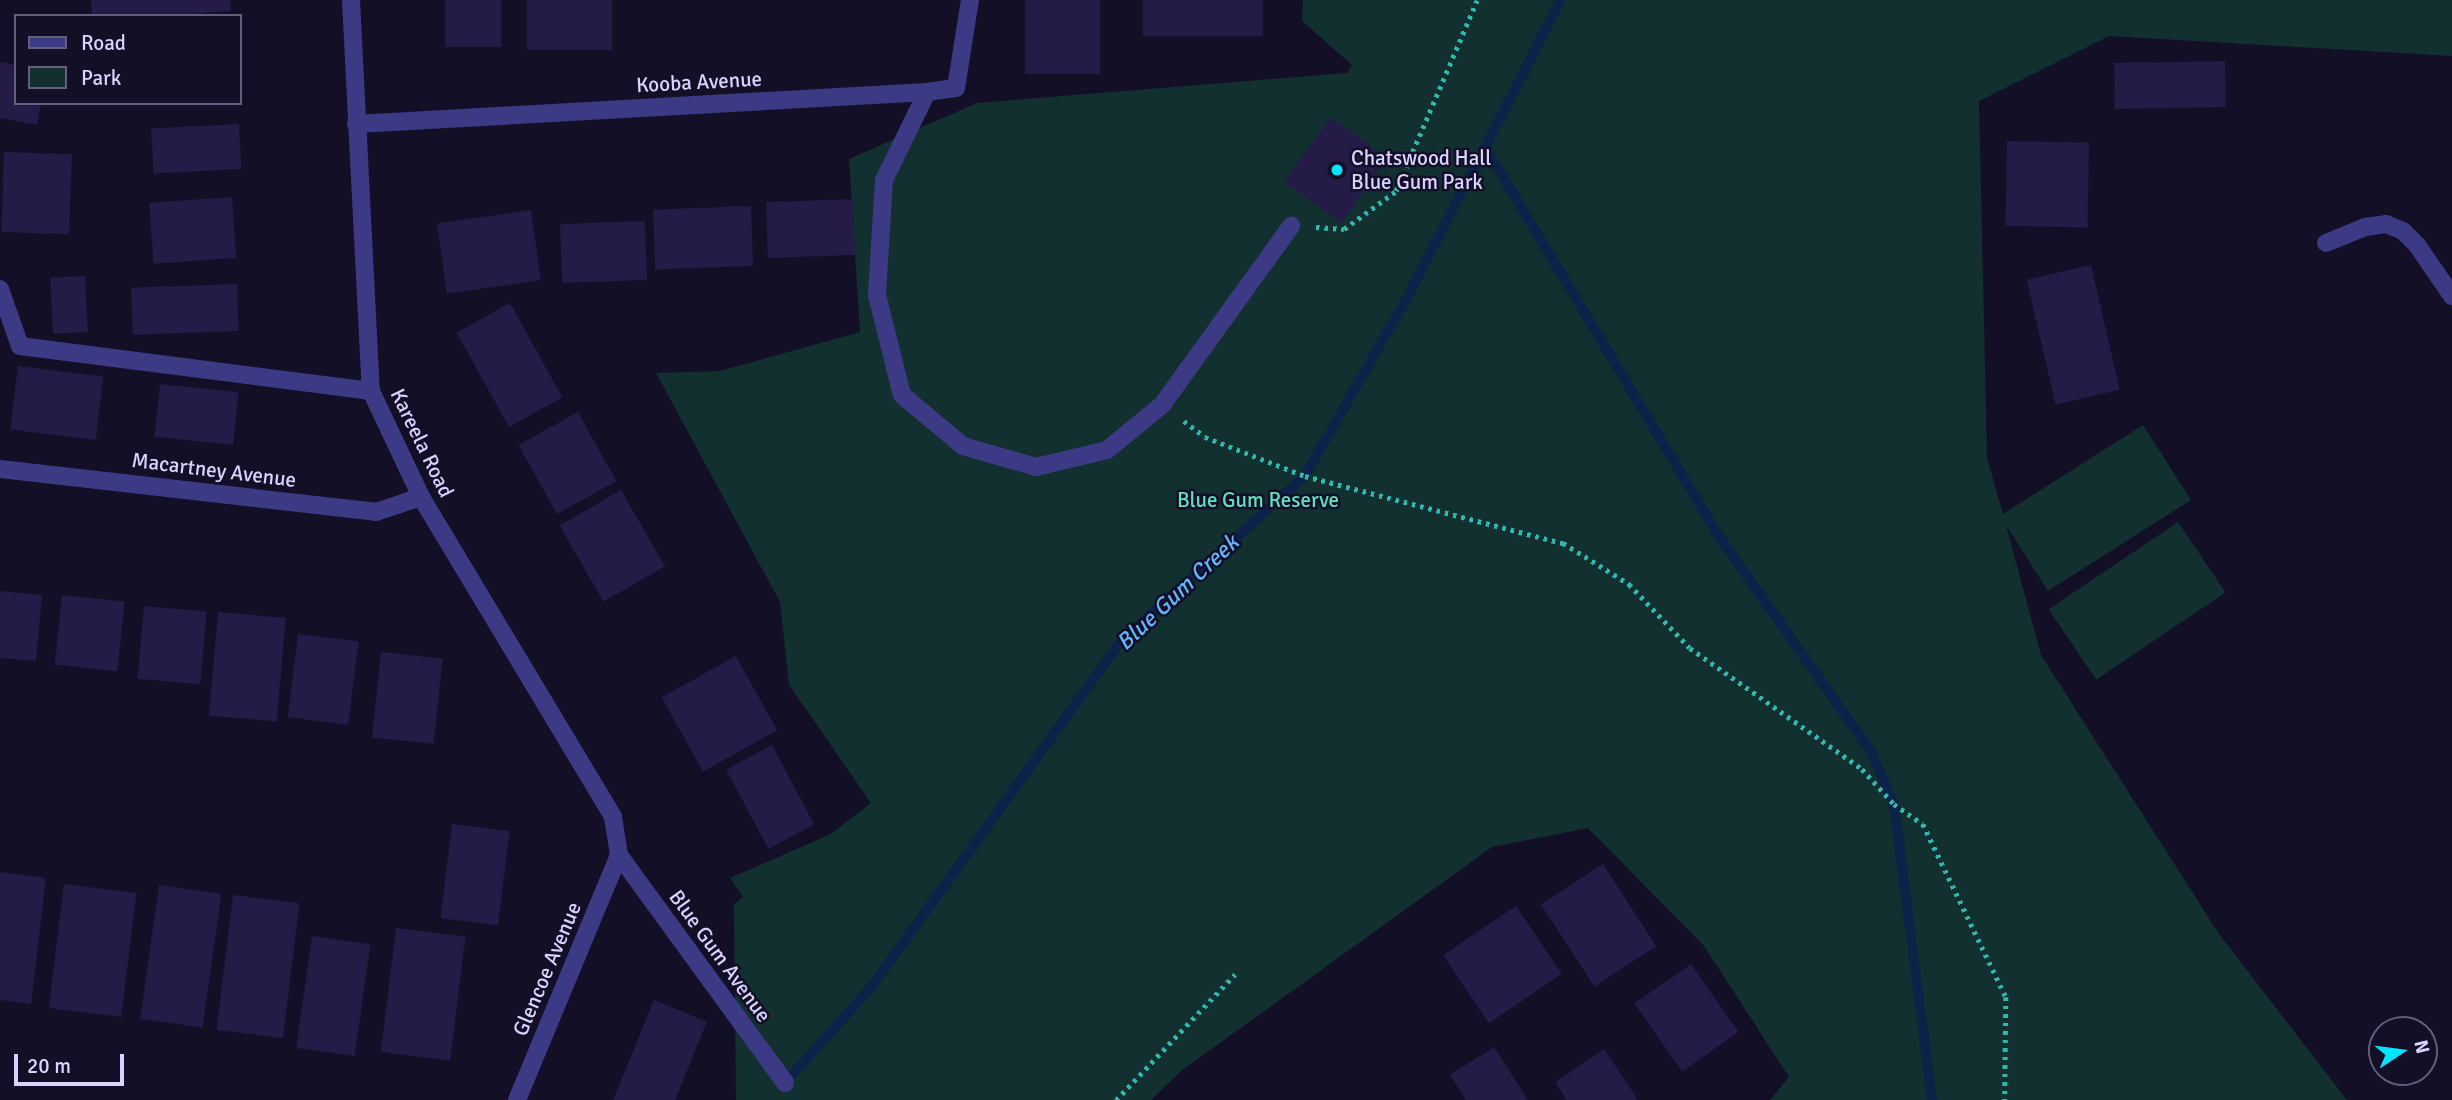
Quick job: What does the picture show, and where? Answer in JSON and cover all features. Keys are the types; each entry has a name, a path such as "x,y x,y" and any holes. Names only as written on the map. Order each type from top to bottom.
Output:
{"street":[{"name":"Kareela Road","path":"351,0 371,391 421,497 613,817 619,855"},
{"name":"Kooba Avenue","path":"356,124 927,92 956,88 970,0"},
{"path":"927,92 884,180 877,295 902,395 963,446 1036,467 1107,450 1162,405 1291,226"},
{"path":"2326,243 2365,227 2386,224 2403,231 2417,245 2452,296"},
{"path":"0,289 20,346 371,391"},
{"name":"Macartney Avenue","path":"0,469 376,512 421,497"},
{"name":"Blue Gum Avenue","path":"619,855 785,1083"},
{"name":"Glencoe Avenue","path":"517,1100 619,855"}],"path":[{"path":"1291,226 1345,229 1396,191 1477,0"},
{"path":"1162,405 1205,437 1306,476 1563,543 1629,584 1690,648 1862,769 1894,804 1923,824 2006,996 2005,1100"},
{"path":"1115,1100 1235,974"}],"green space":[{"name":"Blue Gum Reserve","path":"1303,0 2452,0 2452,56 2109,36 1979,101 1987,458 2003,514 2143,425 2191,500 2048,591 2006,525 2041,655 2219,934 2347,1100 1770,1100 1789,1077 1704,946 1588,828 1492,847 1181,1071 1151,1100 736,1100 734,904 743,897 730,878 829,835 871,803 789,685 780,602 656,373 720,371 860,332 849,159 977,103 1347,73 1352,65 1302,21"},
{"path":"2178,522 2226,592 2096,680 2049,609"}],"building":[{"path":"91,0 230,0 231,11 192,14 92,14"},
{"path":"445,0 501,0 501,47 445,47"},
{"path":"527,0 612,0 612,50 527,50"},
{"path":"1025,0 1100,0 1100,74 1025,74"},
{"path":"1143,0 1263,0 1263,36 1143,36"},
{"path":"2225,61 2226,107 2115,109 2114,63"},
{"path":"0,62 14,65 14,105 41,105 37,125 0,118"},
{"name":"Chatswood Hall Blue Gum Park","path":"1331,117 1388,158 1341,223 1284,182"},
{"path":"239,124 241,169 153,174 151,129"},
{"path":"2007,141 2089,142 2088,227 2006,226"},
{"path":"4,152 72,154 69,234 1,232"},
{"path":"232,197 236,258 153,264 149,203"},
{"path":"853,199 855,255 768,258 766,202"},
{"path":"751,206 753,266 655,269 653,209"},
{"path":"531,210 541,280 447,294 437,223"},
{"path":"645,221 647,280 562,283 560,224"},
{"path":"2091,265 2120,390 2055,405 2027,280"},
{"path":"85,276 88,332 53,334 50,278"},
{"path":"237,284 239,331 133,335 131,288"},
{"path":"510,303 562,397 509,427 457,333"},
{"path":"18,366 103,376 96,440 10,430"},
{"path":"160,384 239,392 233,445 154,437"},
{"path":"578,412 616,481 557,514 519,445"},
{"path":"621,490 665,566 604,602 560,526"},
{"path":"0,591 42,595 36,661 0,658"},
{"path":"62,595 125,602 117,671 55,665"},
{"path":"144,606 207,611 200,684 138,679"},
{"path":"218,612 286,618 277,722 209,716"},
{"path":"298,634 359,641 348,725 288,717"},
{"path":"381,652 443,658 434,744 372,738"},
{"path":"736,656 777,730 703,772 662,697"},
{"path":"772,745 814,824 768,849 726,769"},
{"path":"452,824 510,831 498,925 440,918"},
{"path":"1603,864 1656,946 1594,986 1541,904"},
{"path":"0,872 46,878 31,1004 0,1000"},
{"path":"64,884 136,893 121,1017 49,1008"},
{"path":"159,885 221,894 203,1027 140,1019"},
{"path":"233,895 300,903 283,1038 216,1030"},
{"path":"1516,906 1562,974 1489,1023 1443,955"},
{"path":"396,928 465,937 450,1061 381,1052"},
{"path":"312,936 370,944 355,1056 296,1048"},
{"path":"1691,964 1739,1032 1682,1072 1634,1004"},
{"path":"654,1000 707,1022 675,1100 613,1100"},
{"path":"1494,1047 1528,1100 1466,1100 1450,1075"},
{"path":"1604,1049 1638,1100 1567,1100 1555,1082"}],"waterway":[{"name":"Blue Gum Creek","path":"785,1083 872,986 1122,640 1305,476 1406,300 1561,0"},
{"path":"1485,147 1716,532 1871,752 1894,804 1932,1100"}],"place":[{"name":"Chatswood Hall Blue Gum Park","path":"1337,170"}]}
